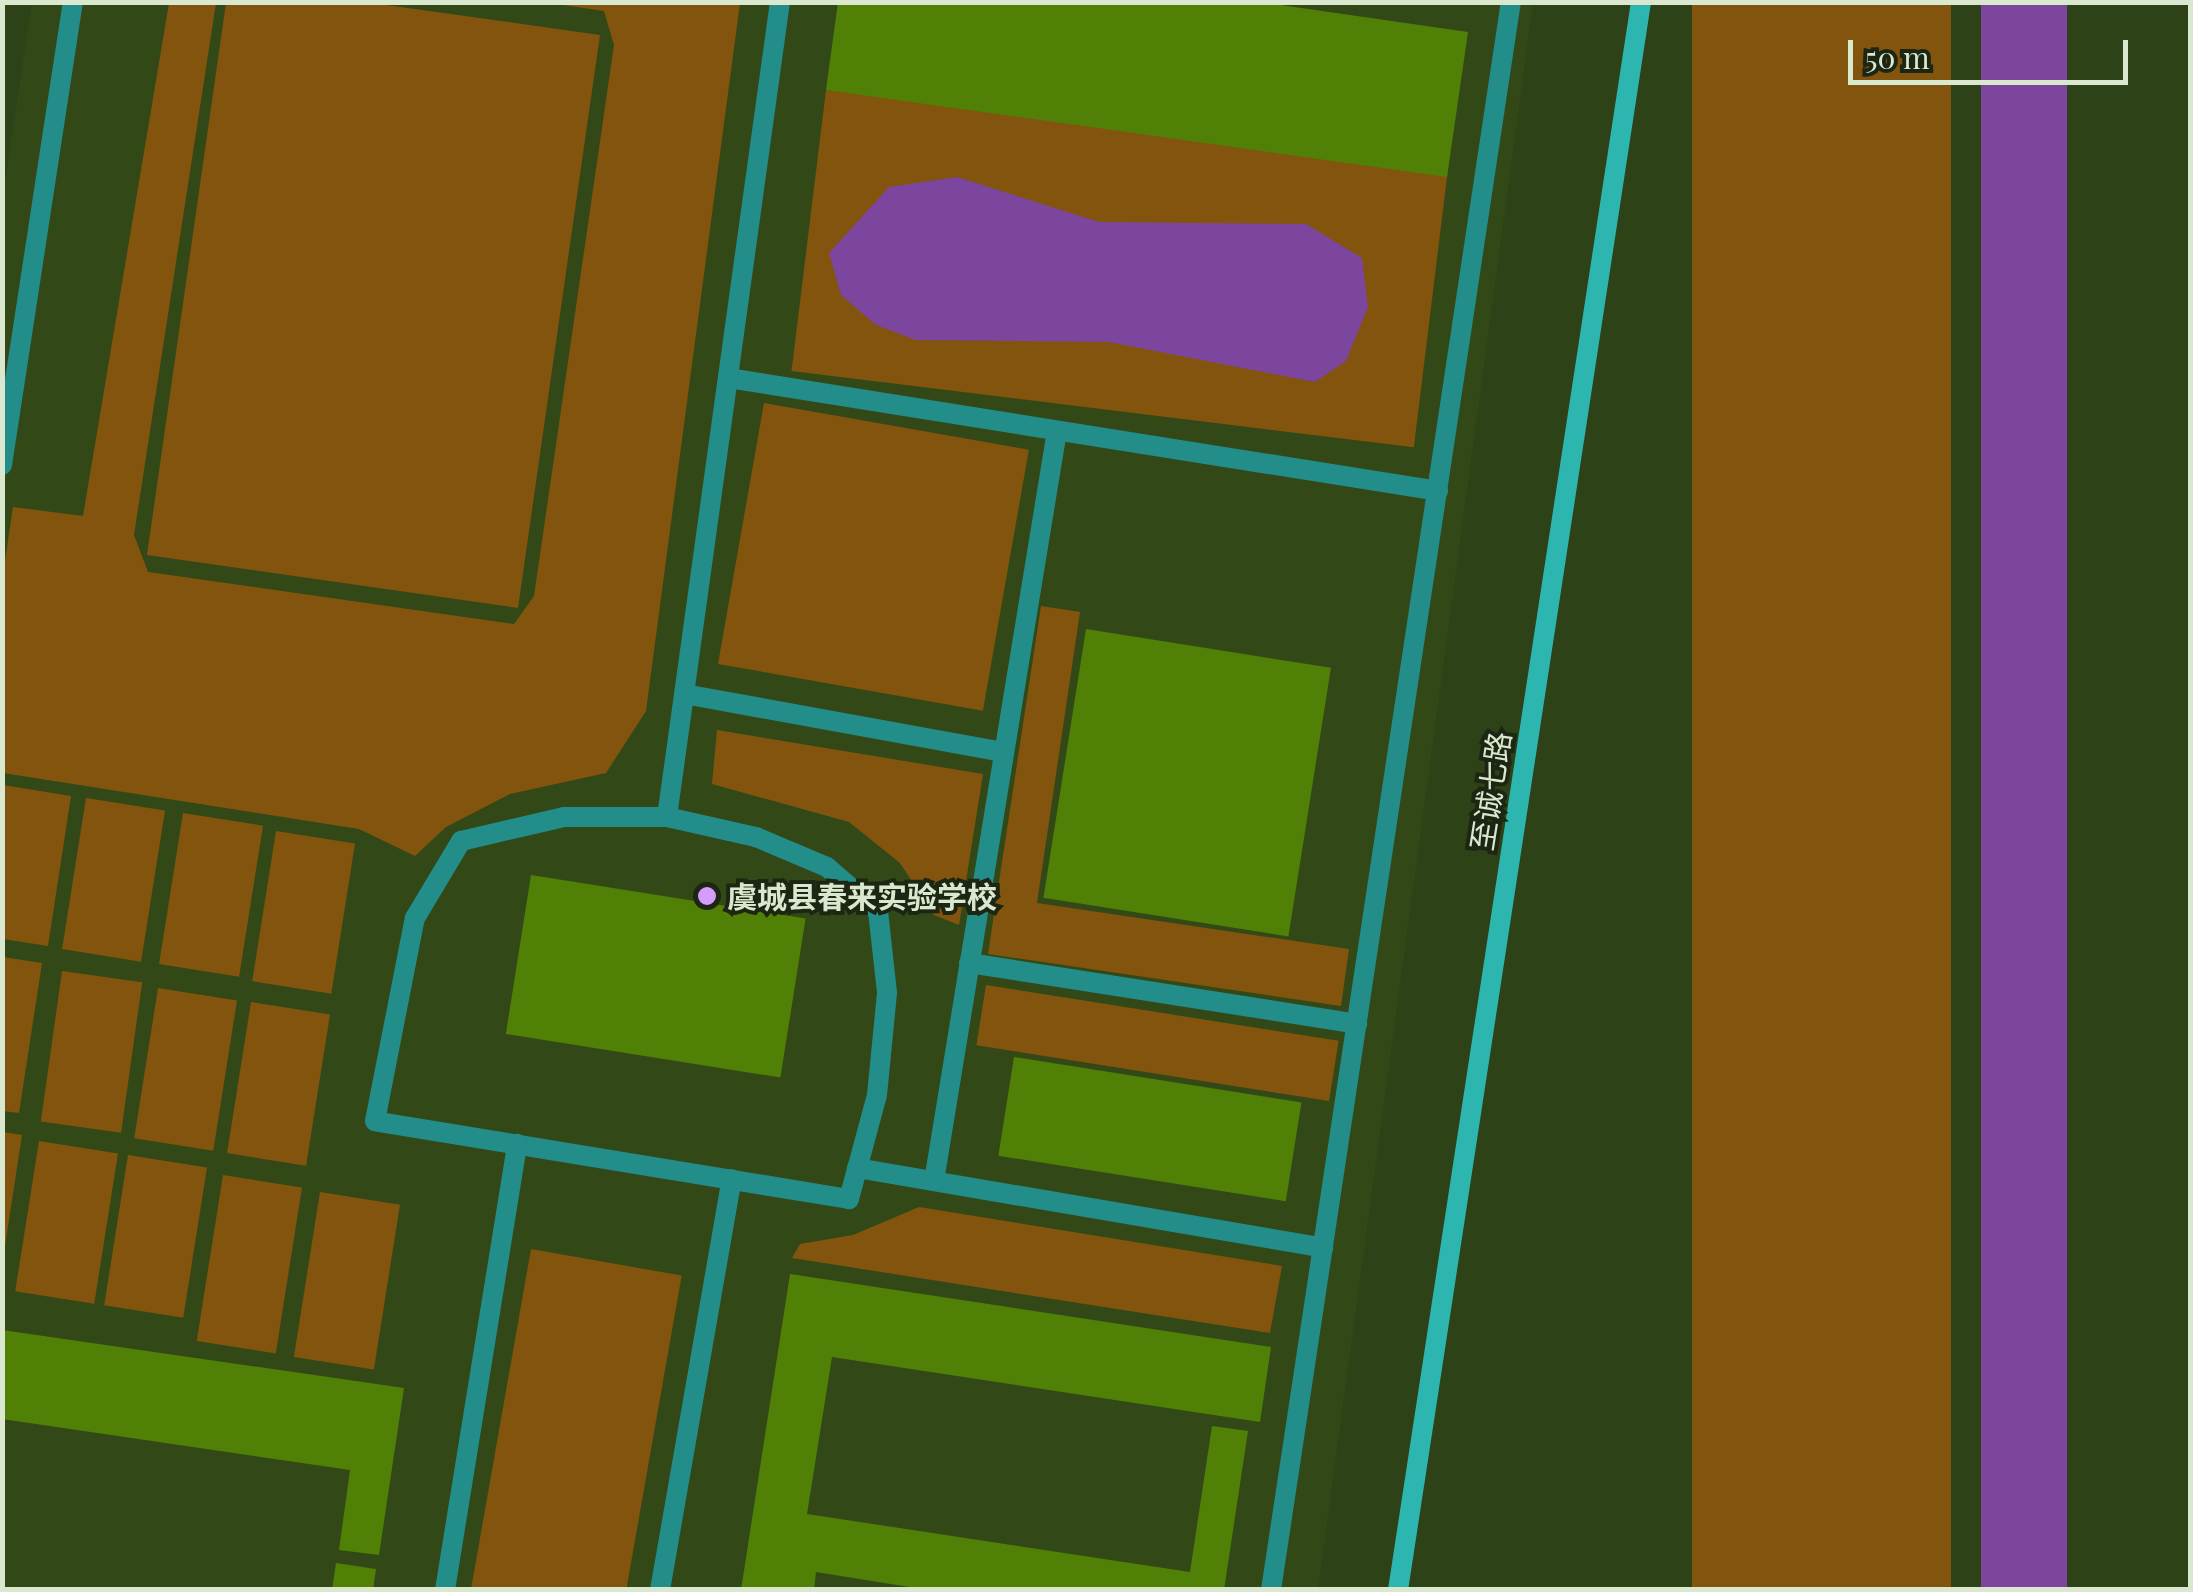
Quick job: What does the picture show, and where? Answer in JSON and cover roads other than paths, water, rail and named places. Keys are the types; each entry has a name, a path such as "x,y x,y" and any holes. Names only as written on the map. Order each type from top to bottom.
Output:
{"main road":[{"name":"至诚七路","path":"1398,1590 1642,2"}],"lane":[{"path":"2,465 73,2"},
{"path":"668,817 780,2"},
{"path":"1271,1590 1511,2"},
{"path":"728,378 1438,491"},
{"path":"934,1181 1057,430"},
{"path":"684,694 1004,752"},
{"path":"564,817 668,817 756,836 826,867 878,911 887,993 877,1095 849,1199 375,1121 414,918 461,841 564,817"},
{"path":"969,963 1357,1024"},
{"path":"446,1590 517,1144"},
{"path":"857,1168 1323,1248"},
{"path":"660,1590 732,1180"}],"place":[{"name":"虞城县春来实验学校","path":"707,896"}]}
